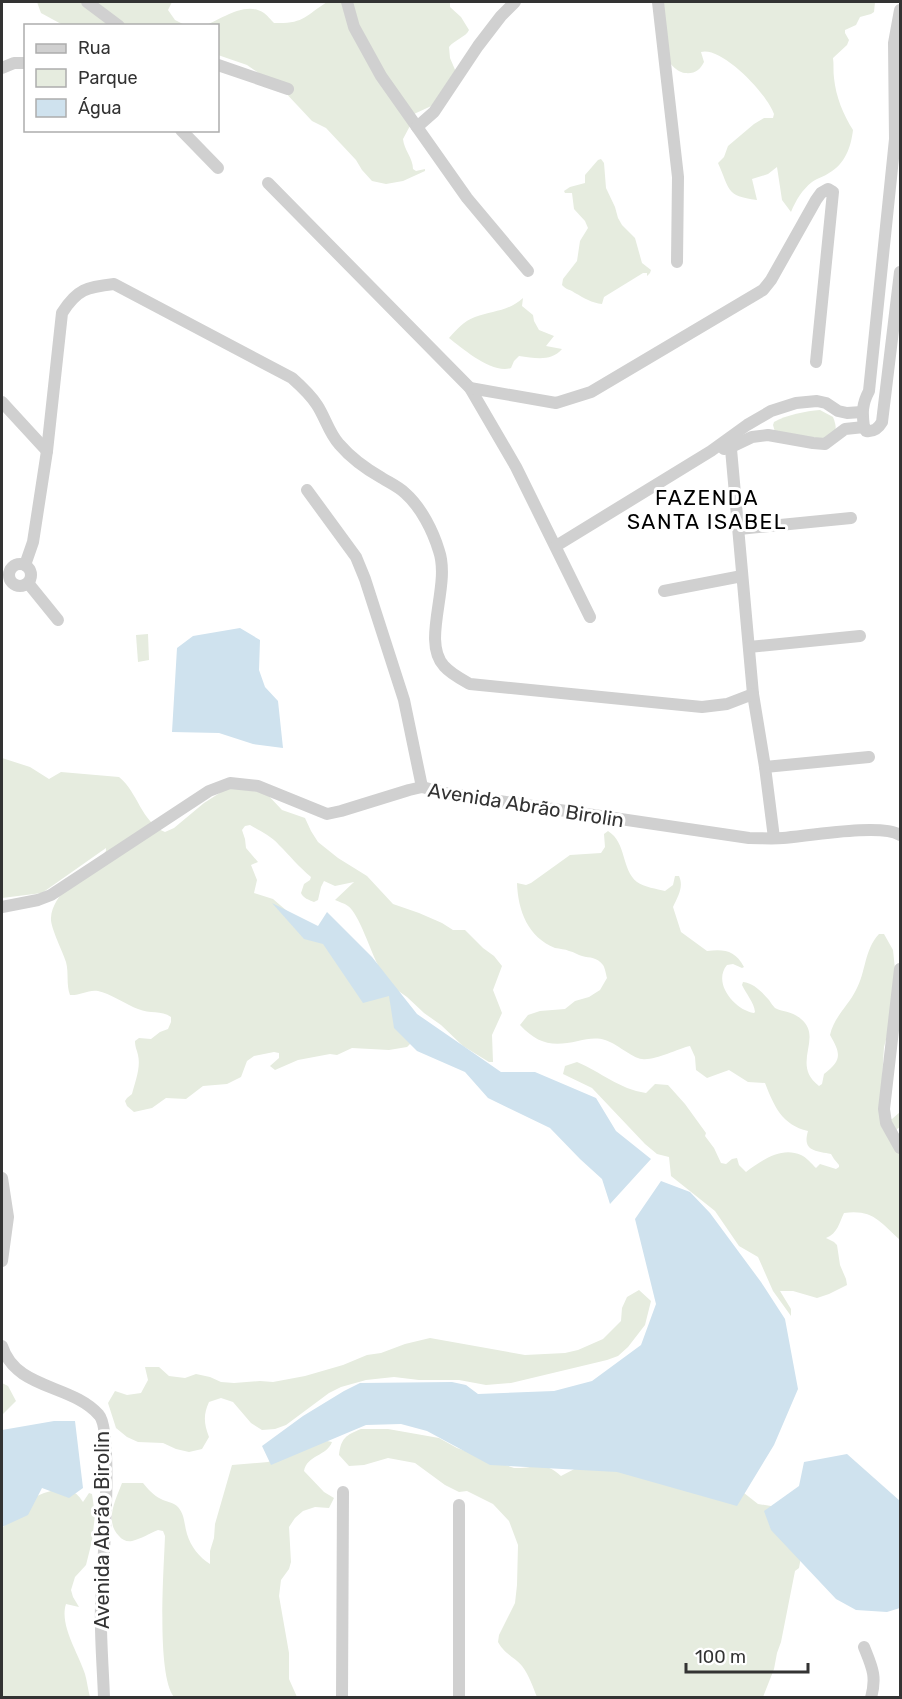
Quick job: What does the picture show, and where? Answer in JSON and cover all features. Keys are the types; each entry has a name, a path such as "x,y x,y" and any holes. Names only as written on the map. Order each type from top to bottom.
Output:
{"street":[{"path":"87,2 115,24"},
{"path":"347,2 354,27 376,66 417,127 467,198 528,271"},
{"path":"417,127 434,112 484,39 515,2"},
{"path":"658,2 678,177 677,262"},
{"path":"864,427 862,412 864,400 869,391 898,143 894,43 900,10"},
{"path":"2,68 14,63 24,63"},
{"path":"219,65 288,89"},
{"path":"183,132 218,168"},
{"path":"268,183 470,388 516,467 590,617"},
{"path":"470,388 556,403 591,392 763,290 821,192 828,189 833,192 816,362"},
{"path":"556,546 711,451 730,443 768,435 825,444 840,432 851,428 864,427 871,431 879,428 886,394 900,272"},
{"path":"25,565 33,542 47,451 62,313 68,303 81,292 91,287 114,284 292,378 302,386 317,405 337,442 348,454 364,468 404,491 416,504 432,533 440,554 443,579 435,633 435,651 442,664 452,674 470,684 702,707 727,704 753,694"},
{"path":"869,391 886,394"},
{"path":"774,838 753,694 730,443 747,424 771,411 796,404 817,401 846,413 862,412"},
{"path":"2,402 47,451"},
{"path":"838,411 840,432"},
{"path":"308,490 356,557 365,579 404,700 422,788"},
{"path":"739,529 851,518"},
{"path":"25,565 31,573 28,583 17,586 5,578 14,566 25,565"},
{"path":"664,591 742,576"},
{"path":"28,583 58,620"},
{"path":"749,647 860,636"},
{"path":"765,767 869,757"},
{"name":"Avenida Abrão Birolin","path":"2,907 51,895 209,791 230,783 258,786 327,814 422,788 749,838 876,829 900,835"},
{"path":"900,969 884,1109 886,1123 900,1148"},
{"path":"2,1178 8,1217 2,1262"},
{"name":"Avenida Abrão Birolin","path":"2,1346 10,1364 25,1377 83,1401 101,1417 105,1436 106,1521 101,1608 104,1698"},
{"path":"342,1698 343,1492"},
{"path":"459,1505 459,1698"},
{"path":"864,1647 874,1675 871,1698"}],"green space":[{"path":"37,2 172,2 168,10 175,20 183,24 61,24 41,13"},
{"path":"327,2 464,2 450,3 450,7 461,17 469,30 449,47 450,58 456,72 440,102 414,114 403,139 413,169 416,171 425,169 425,171 403,181 386,184 372,181 326,128 312,121 282,89 247,65 219,55 219,24 207,24 233,12 249,9 264,13 274,23 292,22 304,18"},
{"path":"661,2 875,2 874,12 860,17 856,25 845,30 849,40 847,45 833,58 838,99 853,130 849,149 835,169 805,188 791,212 782,200 777,167 768,174 752,179 757,200 739,196 730,190 718,163 724,157 728,146 754,124 764,118 773,118 774,114 754,84 720,56 710,52 701,52 704,62 692,73 681,72 674,68 662,46"},
{"path":"601,159 604,163 606,188 618,218 635,238 642,263 651,270 647,276 647,273 643,273 604,297 602,304 588,300 562,285 563,279 577,261 580,241 588,228 574,209 572,193 564,191 585,183 585,175"},
{"path":"523,298 522,306 533,315 539,330 554,336 546,346 562,349 553,356 531,358 519,356 511,368 503,369 478,359 449,338 460,326 471,319 506,308"},
{"path":"820,410 833,417 836,427 830,440 775,432 774,422 796,414"},
{"path":"148,634 149,660 138,662 136,635"},
{"path":"2,758 30,767 49,779 61,772 119,777 150,821 165,832 174,828 204,803 229,787 266,793 282,810 305,818 318,842 367,876 393,904 419,913 453,930 465,930 494,956 502,966 493,990 502,1013 492,1035 493,1062 489,1062 463,1046 397,990 410,1041 407,1047 389,1050 352,1048 337,1055 330,1054 298,1060 275,1070 270,1066 279,1058 279,1053 254,1056 247,1061 241,1077 227,1084 203,1086 186,1099 166,1098 152,1108 134,1112 125,1101 132,1094 138,1070 139,1060 135,1041 139,1038 151,1039 168,1029 171,1017 138,1009 98,991 70,995 66,962 51,922 57,900 78,876 101,857 106,848 42,893 2,898","holes":["250,825 269,836 311,877 304,884 301,893 306,899 314,902 318,900 324,881 335,886 354,882 335,900 352,910 378,965 294,917 273,899 254,893 257,880 251,865 258,862 246,848 242,830 245,826"]},
{"path":"608,831 618,842 628,870 637,882 665,891 673,885 675,876 679,876 681,888 673,907 681,932 707,951 719,950 733,954 744,967 727,965 723,972 724,987 733,1001 747,1011 755,1012 752,1001 742,985 743,982 747,983 761,991 775,1008 798,1016 807,1026 809,1043 807,1069 811,1078 819,1086 822,1084 824,1074 837,1061 838,1052 830,1035 838,1017 856,990 870,947 879,934 884,934 893,950 895,969 892,1017 884,1047 881,1111 886,1118 892,1119 900,1112 900,1127 896,1134 900,1151 900,1240 881,1222 869,1215 844,1213 836,1231 826,1238 837,1245 840,1265 847,1285 817,1298 793,1291 780,1291 791,1309 791,1316 773,1291 758,1257 739,1246 715,1211 671,1176 669,1157 657,1154 645,1144 592,1088 563,1074 565,1066 577,1062 636,1091 646,1093 655,1084 668,1085 706,1133 705,1136 721,1163 726,1164 737,1158 739,1165 746,1172 772,1156 786,1152 803,1156 816,1168 820,1164 836,1169 839,1167 831,1154 815,1151 808,1146 808,1131 785,1119 776,1107 765,1083 748,1082 729,1070 707,1078 696,1070 695,1057 690,1046 659,1057 642,1059 602,1039 553,1044 539,1040 520,1025 528,1015 540,1011 565,1009 575,1001 589,997 600,990 607,978 604,966 598,960 555,948 531,930 522,913 517,883 526,885 531,883 570,855 601,853 605,847 604,834"},
{"path":"639,1290 651,1301 645,1325 628,1347 618,1356 607,1360 511,1383 486,1385 459,1380 419,1380 394,1377 366,1380 329,1393 286,1425 275,1429 262,1430 251,1423 233,1402 221,1398 209,1402 207,1407 205,1420 209,1437 202,1449 189,1452 163,1443 138,1442 127,1437 116,1428 108,1403 115,1391 127,1395 141,1393 148,1380 145,1367 159,1367 169,1376 185,1378 196,1374 221,1382 273,1382 305,1376 367,1355 430,1338 525,1355 565,1353 603,1339 621,1321 622,1308 627,1297"},
{"path":"2,1383 8,1386 16,1401 2,1415"},
{"path":"361,1429 388,1429 439,1438 457,1448 514,1468 544,1466 561,1476 582,1465 744,1493 758,1504 771,1506 801,1557 799,1568 795,1571 774,1669 763,1697 537,1697 524,1670 498,1642 499,1635 515,1603 517,1585 518,1545 509,1521 493,1504 467,1491 459,1492 445,1485 415,1463 388,1458 364,1465 349,1466 339,1455 341,1445 348,1435"},
{"path":"332,1442 329,1447 313,1458 304,1471 324,1492 334,1498 329,1508 315,1507 303,1511 289,1527 291,1562 281,1580 279,1596 289,1653 289,1679 297,1697 174,1697 168,1685 163,1644 165,1536 163,1531 158,1530 132,1541 119,1536 112,1524 112,1517 114,1503 122,1483 143,1483 156,1496 178,1507 191,1543 199,1555 210,1564 215,1524 232,1465 268,1462 308,1445"},
{"path":"58,1489 73,1492 83,1502 89,1493 92,1494 95,1515 92,1541 86,1565 75,1577 71,1590 79,1607 66,1604 65,1612 67,1630 85,1674 90,1697 2,1698 2,1528 37,1496"}],"water":[{"path":"240,628 260,640 259,670 265,687 278,701 283,748 253,744 219,733 172,732 177,648 193,636"},
{"path":"272,903 318,926 327,912 372,957 417,1014 501,1072 535,1072 596,1098 616,1131 651,1159 610,1204 602,1179 550,1128 488,1098 465,1072 417,1051 394,1028 389,996 363,1003 323,944 304,939"},
{"path":"661,1181 690,1192 710,1213 785,1319 798,1389 774,1445 737,1506 617,1472 490,1465 427,1431 401,1424 366,1425 271,1465 262,1446 303,1416 360,1383 452,1382 466,1385 478,1394 554,1391 592,1381 641,1345 656,1304 635,1219"},
{"path":"54,1421 75,1421 83,1488 69,1498 42,1488 28,1515 2,1527 2,1430"},
{"path":"847,1454 900,1501 900,1608 887,1612 856,1610 836,1599 771,1530 764,1511 799,1486 804,1462"}],"district":[{"name":"FAZENDA SANTA ISABEL","path":"707,510"}]}
